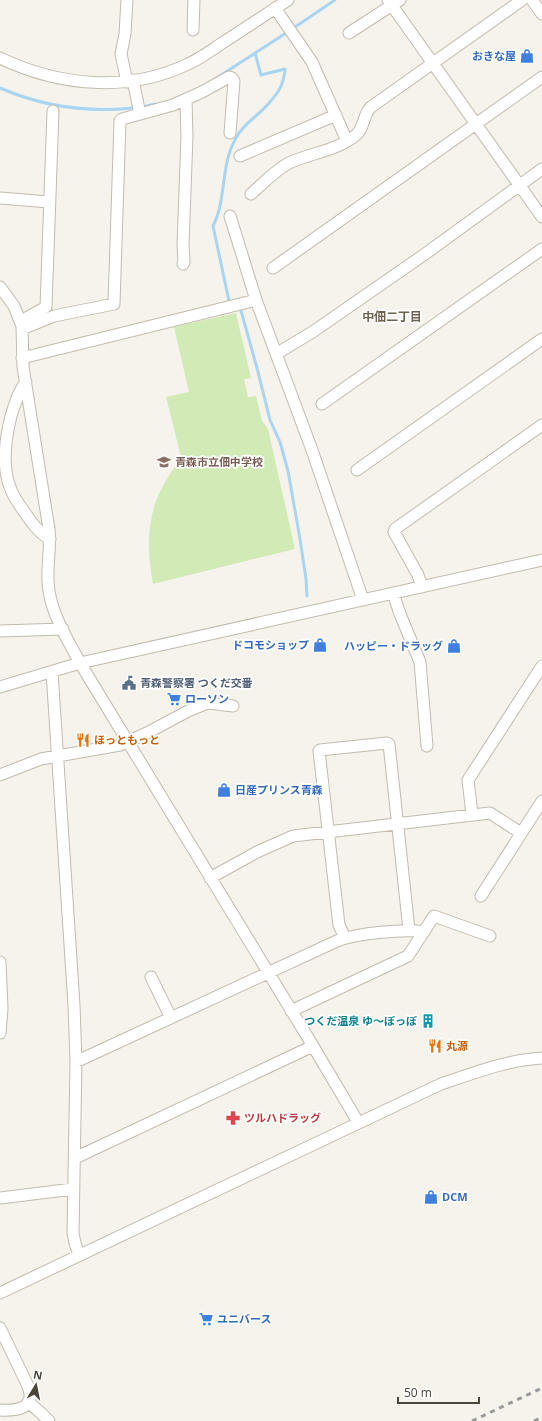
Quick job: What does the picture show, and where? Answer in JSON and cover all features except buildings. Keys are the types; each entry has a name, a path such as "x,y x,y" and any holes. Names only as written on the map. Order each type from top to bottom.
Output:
{"street":[{"path":"127,0 122,54 140,114"},
{"path":"193,30 194,0"},
{"path":"0,58 35,72 66,80 98,83 130,81 168,72 189,64 288,0"},
{"path":"251,194 284,165 319,153 346,141 359,131 368,109 522,0"},
{"path":"532,0 542,14"},
{"path":"349,33 393,2 432,63 542,217"},
{"path":"275,8 312,62 336,114 346,141"},
{"path":"273,268 542,77"},
{"path":"21,325 48,312 114,304 120,121 122,119 186,100 229,78 232,78 234,81 230,133"},
{"path":"183,264 187,136 186,100"},
{"path":"48,312 49,202 53,111"},
{"path":"240,156 336,114"},
{"path":"276,354 298,342 425,254 542,169"},
{"path":"0,198 49,202"},
{"path":"230,216 256,300 312,450 363,600"},
{"path":"322,404 542,249"},
{"path":"0,287 14,306 21,325 22,358 50,539 48,582 52,606 80,663 358,1122"},
{"path":"22,358 256,300"},
{"path":"357,470 542,339"},
{"path":"26,382 14,408 7,438 7,492 32,524 42,534 50,539"},
{"path":"422,587 418,575 394,532 395,529 542,425"},
{"path":"0,687 80,663 542,560"},
{"path":"393,593 420,662 427,746"},
{"path":"0,631 63,629"},
{"path":"472,814 468,780 542,666"},
{"path":"52,672 74,1005 76,1060 73,1233 80,1255"},
{"path":"0,775 34,762 58,756 101,749 128,742 198,706 212,702 233,706"},
{"path":"345,938 339,925 320,750 387,742 389,744 409,930"},
{"path":"481,896 542,801"},
{"path":"210,878 257,852 289,837 472,814 493,814 521,833"},
{"path":"292,1011 408,956 435,915 490,936"},
{"path":"76,1060 82,1059 268,972 345,938 409,930 424,932"},
{"path":"0,962 2,1008 0,1033"},
{"path":"151,976 171,1018"},
{"path":"75,1158 313,1046"},
{"path":"0,1293 263,1169 358,1122 441,1084 510,1062 542,1058"},
{"path":"0,1198 73,1189"},
{"path":"0,1328 29,1390 28,1402 22,1408 18,1410 0,1410"},
{"path":"28,1402 49,1421"}],"green space":[{"path":"236,313 251,378 244,379 248,397 256,396 262,421 268,429 295,549 153,584 149,534 153,509 157,497 165,482 181,457 166,397 189,392 174,327"}],"waterway":[{"path":"295,27 335,0"},
{"path":"215,79 286,33"},
{"path":"229,301 213,226 220,205 225,171 231,148 240,131 261,112 273,98 283,82 285,71 285,69 261,75 255,53"},
{"path":"0,88 48,104 64,107 98,110 132,108"},
{"path":"143,107 155,104"},
{"path":"240,307 270,420 280,442 288,471 300,539 307,596"}],"railway":[{"path":"472,1421 542,1388"},
{"path":"534,1421 542,1417"}],"place":[{"name":"おきな屋","path":"527,56"},
{"name":"青森市立佃中学校","path":"164,462"},
{"name":"ドコモショップ","path":"320,645"},
{"name":"ハッピー・ドラッグ","path":"454,646"},
{"name":"青森警察署 つくだ交番","path":"129,683"},
{"name":"ローソン","path":"174,699"},
{"name":"ほっともっと","path":"83,740"},
{"name":"日産プリンス青森","path":"224,790"},
{"name":"つくだ温泉 ゆ～ぽっぽ","path":"428,1021"},
{"name":"丸源","path":"435,1046"},
{"name":"ツルハドラッグ","path":"233,1118"},
{"name":"DCM","path":"431,1197"},
{"name":"ユニバース","path":"206,1319"}],"district":[{"name":"中佃二丁目","path":"392,317"}]}
